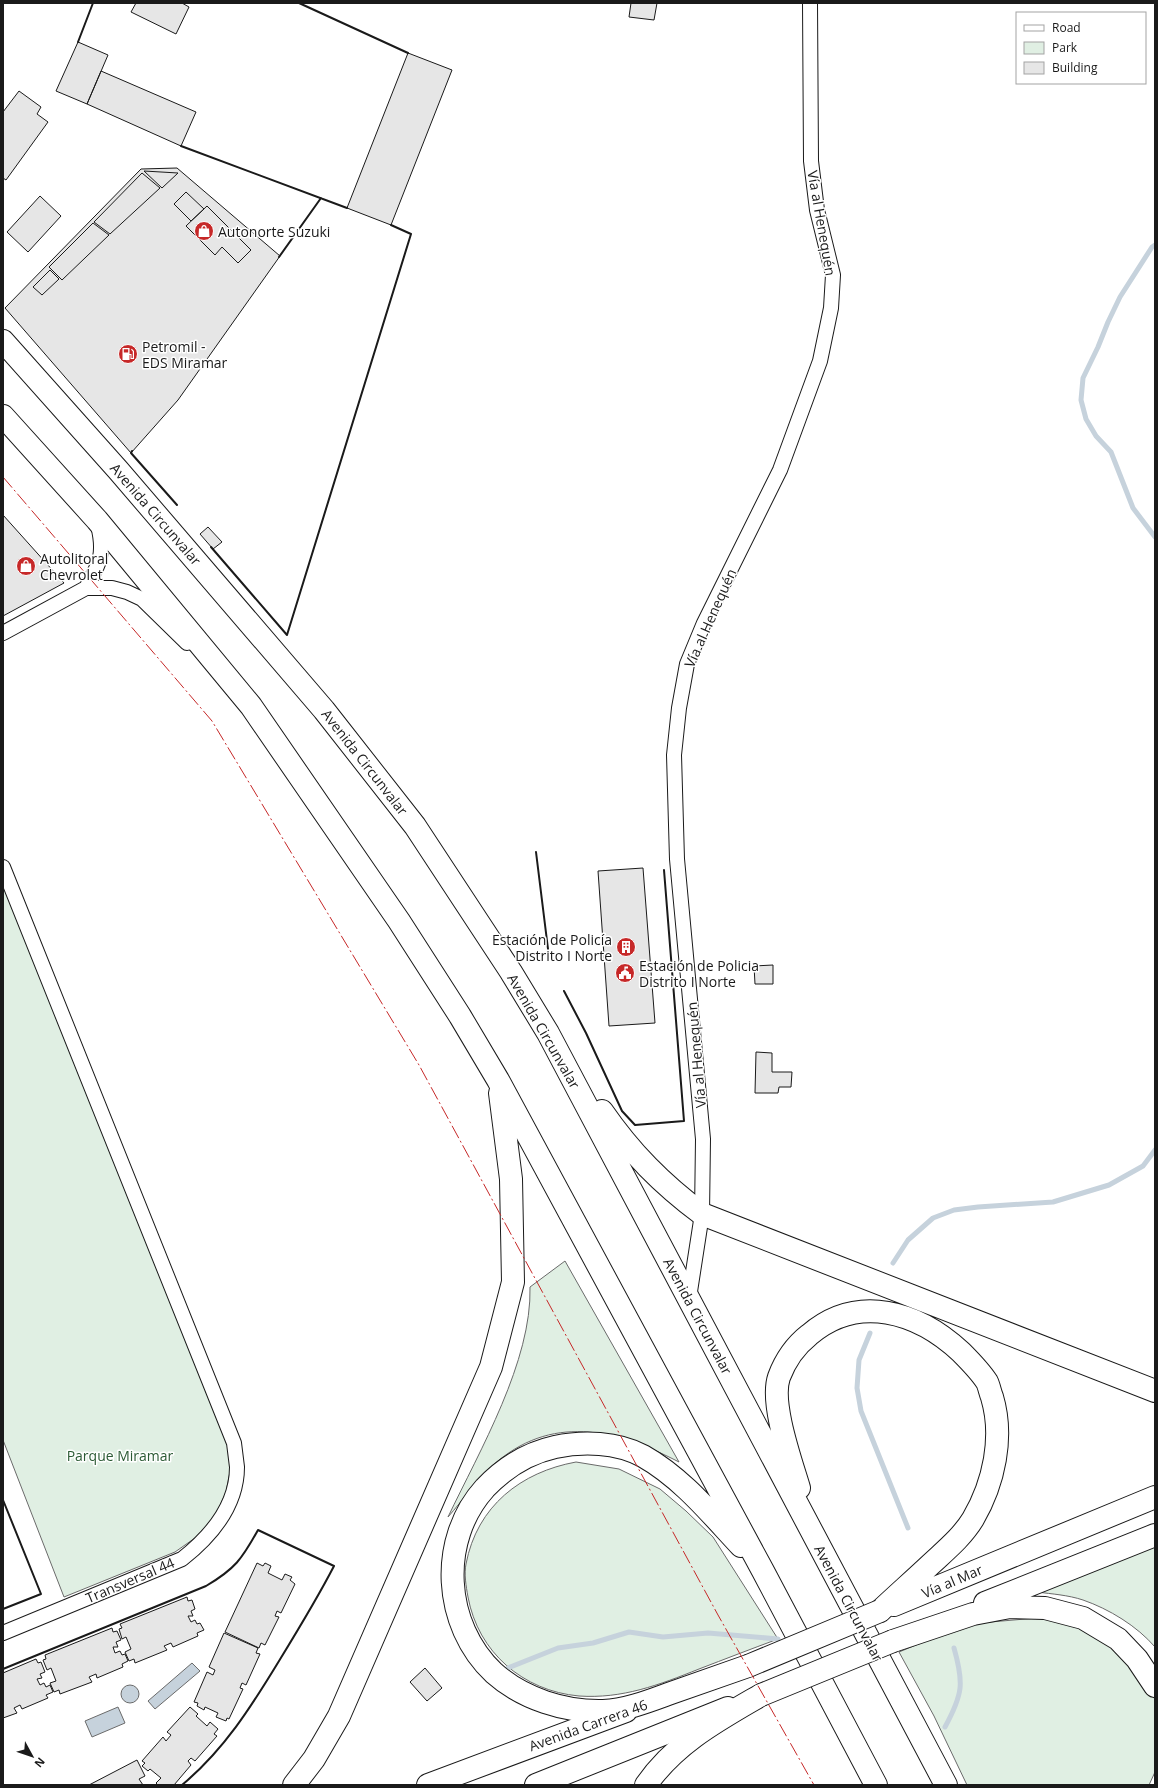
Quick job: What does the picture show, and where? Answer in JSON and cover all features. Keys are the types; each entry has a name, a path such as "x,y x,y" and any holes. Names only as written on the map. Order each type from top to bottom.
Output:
{"main road":[{"name":"Avenida Circunvalar","path":"3,341 118,470 319,704 416,826 511,972 548,1033 946,1785"},
{"path":"3,416 97,520 251,706 399,921 460,1016 498,1080 763,1571 876,1785"},
{"path":"548,1033 610,1122 636,1156 672,1192 702,1214 1155,1391"},
{"path":"294,1785 314,1758 339,1716 491,1367 513,1282 511,1179 498,1080"},
{"path":"812,1533 784,1436 776,1392 778,1378 788,1358 802,1340 816,1328 840,1316 859,1311 875,1310 889,1312 918,1322 954,1346 972,1363 987,1382 997,1413 998,1437 996,1456 992,1475 981,1504 959,1538 880,1611"},
{"path":"748,1666 631,1707 604,1711 580,1710 542,1701 519,1690 494,1672 470,1644 456,1603 452,1566 454,1549 468,1512 479,1495 494,1478 521,1460 550,1448 573,1443 604,1445 642,1456 680,1483 698,1499 763,1571"},
{"name":"Vía al Mar","path":"748,1666 1155,1497"},
{"path":"536,1785 1155,1535"},
{"path":"893,1640 972,1614 1010,1607 1045,1608 1083,1618 1118,1639 1137,1659 1155,1686"},
{"name":"Avenida Carrera 46","path":"428,1785 748,1666"},
{"path":"646,1785 658,1767 700,1731 761,1695"},
{"path":"851,1738 858,1770 859,1785"}],"street":[{"name":"Vía al Henequén","path":"689,1298 702,1214 703,1139 677,859 674,755 679,708 687,664 704,623 780,470 820,361 831,308 833,275 817,210 811,161 810,3"},
{"path":"86,588 100,558 102,543 97,520"},
{"path":"3,633 86,588 112,588 127,592 142,599 233,683"},
{"name":"Transversal 44","path":"3,867 234,1443 237,1468 232,1496 220,1520 202,1543 182,1559 3,1633"}],"green space":[{"name":"Parque Miramar","path":"3,884 228,1442 231,1466 226,1492 215,1517 195,1538 175,1552 64,1597 3,1440"},
{"path":"565,1261 679,1462 631,1441 607,1435 584,1432 560,1433 537,1438 514,1449 492,1466 448,1517 489,1434 513,1375 523,1345 528,1315 530,1287"},
{"path":"576,1462 619,1469 660,1489 686,1511 713,1537 778,1639 640,1690 610,1695 579,1696 559,1693 539,1686 522,1677 506,1665 493,1651 482,1635 473,1617 465,1576 465,1568 472,1543 480,1525 491,1509 504,1495 520,1483 537,1474"},
{"path":"1155,1540 1155,1647 1131,1625 1103,1608 1077,1598 1037,1592"},
{"path":"1037,1618 1075,1624 1109,1641 1153,1695 1155,1700 1155,1772 1149,1785 967,1785 934,1716 899,1652 967,1624"}],"shaded area":[{"path":"192,1663 200,1671 155,1709 148,1701"},
{"path":"126,1685 134,1685 139,1690 137,1701 134,1703 126,1703 121,1698 121,1690"},
{"path":"118,1707 125,1723 92,1737 85,1721"}],"building":[{"path":"136,3 182,3 189,7 176,34 131,12"},
{"path":"631,3 657,3 654,20 629,17"},
{"path":"78,42 108,55 87,104 56,91"},
{"path":"408,53 452,70 391,225 347,208"},
{"path":"101,71 196,112 181,146 87,104"},
{"path":"19,91 41,107 37,114 48,122 6,180 3,178 3,112"},
{"name":"Petromil - EDS Miramar","path":"177,168 280,256 178,400 131,453 5,308 141,169"},
{"path":"144,171 178,173 162,188"},
{"path":"142,173 160,188 110,234 94,222"},
{"path":"186,192 204,209 191,221 174,204"},
{"path":"40,196 61,216 28,252 7,232"},
{"path":"207,206 251,250 238,263 222,247 215,255 186,226"},
{"path":"93,223 109,235 62,280 49,267"},
{"path":"50,270 59,279 42,295 33,287"},
{"name":"Autolitoral Chevrolet","path":"3,515 64,583 3,616"},
{"path":"208,527 222,542 213,549 200,534"},
{"name":"Estación de Policía Distrito I Norte","path":"643,868 655,1023 609,1026 598,871"},
{"path":"773,965 773,984 755,984 754,966"},
{"path":"756,1052 772,1053 772,1072 792,1072 791,1087 779,1087 778,1093 755,1093"},
{"path":"257,1563 263,1566 265,1563 271,1566 268,1573 282,1580 285,1574 292,1577 290,1580 295,1584 281,1613 277,1611 275,1616 279,1617 265,1645 261,1643 259,1648 225,1632"},
{"path":"187,1597 188,1601 192,1600 195,1609 191,1611 193,1616 188,1616 191,1622 195,1620 197,1624 200,1623 204,1630 197,1633 198,1636 173,1647 171,1643 164,1646 167,1650 135,1663 134,1659 129,1661 125,1652 131,1649 126,1637 122,1639 119,1629 122,1628 120,1624"},
{"path":"112,1628 113,1632 117,1631 121,1640 116,1642 118,1647 113,1647 115,1653 120,1651 122,1655 125,1654 128,1661 122,1664 123,1667 97,1678 96,1674 89,1677 92,1682 60,1694 59,1690 54,1692 50,1683 56,1681 51,1668 47,1670 43,1660 46,1659 45,1655"},
{"path":"224,1633 258,1648 256,1653 260,1654 246,1685 242,1683 240,1688 243,1689 229,1719 227,1718 226,1721 216,1717 218,1713 205,1707 204,1710 197,1706 198,1703 194,1702 207,1672 213,1675 215,1670 209,1667"},
{"path":"36,1659 38,1663 41,1662 45,1672 40,1674 42,1678 37,1679 40,1685 44,1683 46,1687 50,1685 53,1692 46,1695 48,1698 22,1709 20,1705 14,1708 17,1713 3,1718 3,1673"},
{"path":"425,1668 442,1688 427,1701 410,1682"},
{"path":"190,1707 198,1714 196,1716 207,1726 210,1722 218,1729 214,1734 217,1736 195,1761 191,1758 188,1761 191,1765 174,1785 158,1785 156,1783 161,1778 150,1769 148,1771 142,1766 145,1763 142,1761 163,1737 166,1741 171,1735 167,1732"},
{"path":"137,1760 145,1776 139,1779 143,1785 89,1785"}],"waterway":[{"path":"1155,245 1152,247 1120,297 1108,322 1083,378 1081,400 1086,419 1096,436 1111,452 1133,508 1155,537"},
{"path":"893,1263 908,1240 933,1218 954,1210 1053,1202 1109,1185 1143,1166 1155,1150"},
{"path":"870,1333 859,1360 857,1388 861,1411 908,1528"},
{"path":"508,1668 558,1648 593,1643 629,1632 663,1637 708,1633 778,1639"},
{"path":"945,1727 955,1706 960,1688 959,1670 954,1648"}],"wall":[{"path":"78,42 93,3"},
{"path":"299,3 408,53"},
{"path":"181,146 347,208"},
{"path":"279,257 321,198"},
{"path":"211,547 287,635 411,234 391,225"},
{"path":"132,451 131,453 177,505"},
{"path":"536,852 548,949"},
{"path":"564,991 586,1033 622,1111 635,1125 684,1121 664,870"},
{"path":"3,1500 41,1594 3,1609"},
{"path":"3,1669 206,1586 224,1574 237,1562 247,1549 258,1530 334,1566 269,1678 236,1727 211,1757 182,1785"}],"power":[{"path":"3,477 212,721 419,1065 718,1615 814,1785"}],"place":[{"name":"Autonorte Suzuki","path":"204,231"},
{"name":"Petromil - EDS Miramar","path":"128,354"},
{"name":"Autolitoral Chevrolet","path":"26,566"},
{"name":"Estación de Policía Distrito I Norte","path":"626,947"},
{"name":"Estación de Policia Distrito I Norte","path":"625,973"}]}
